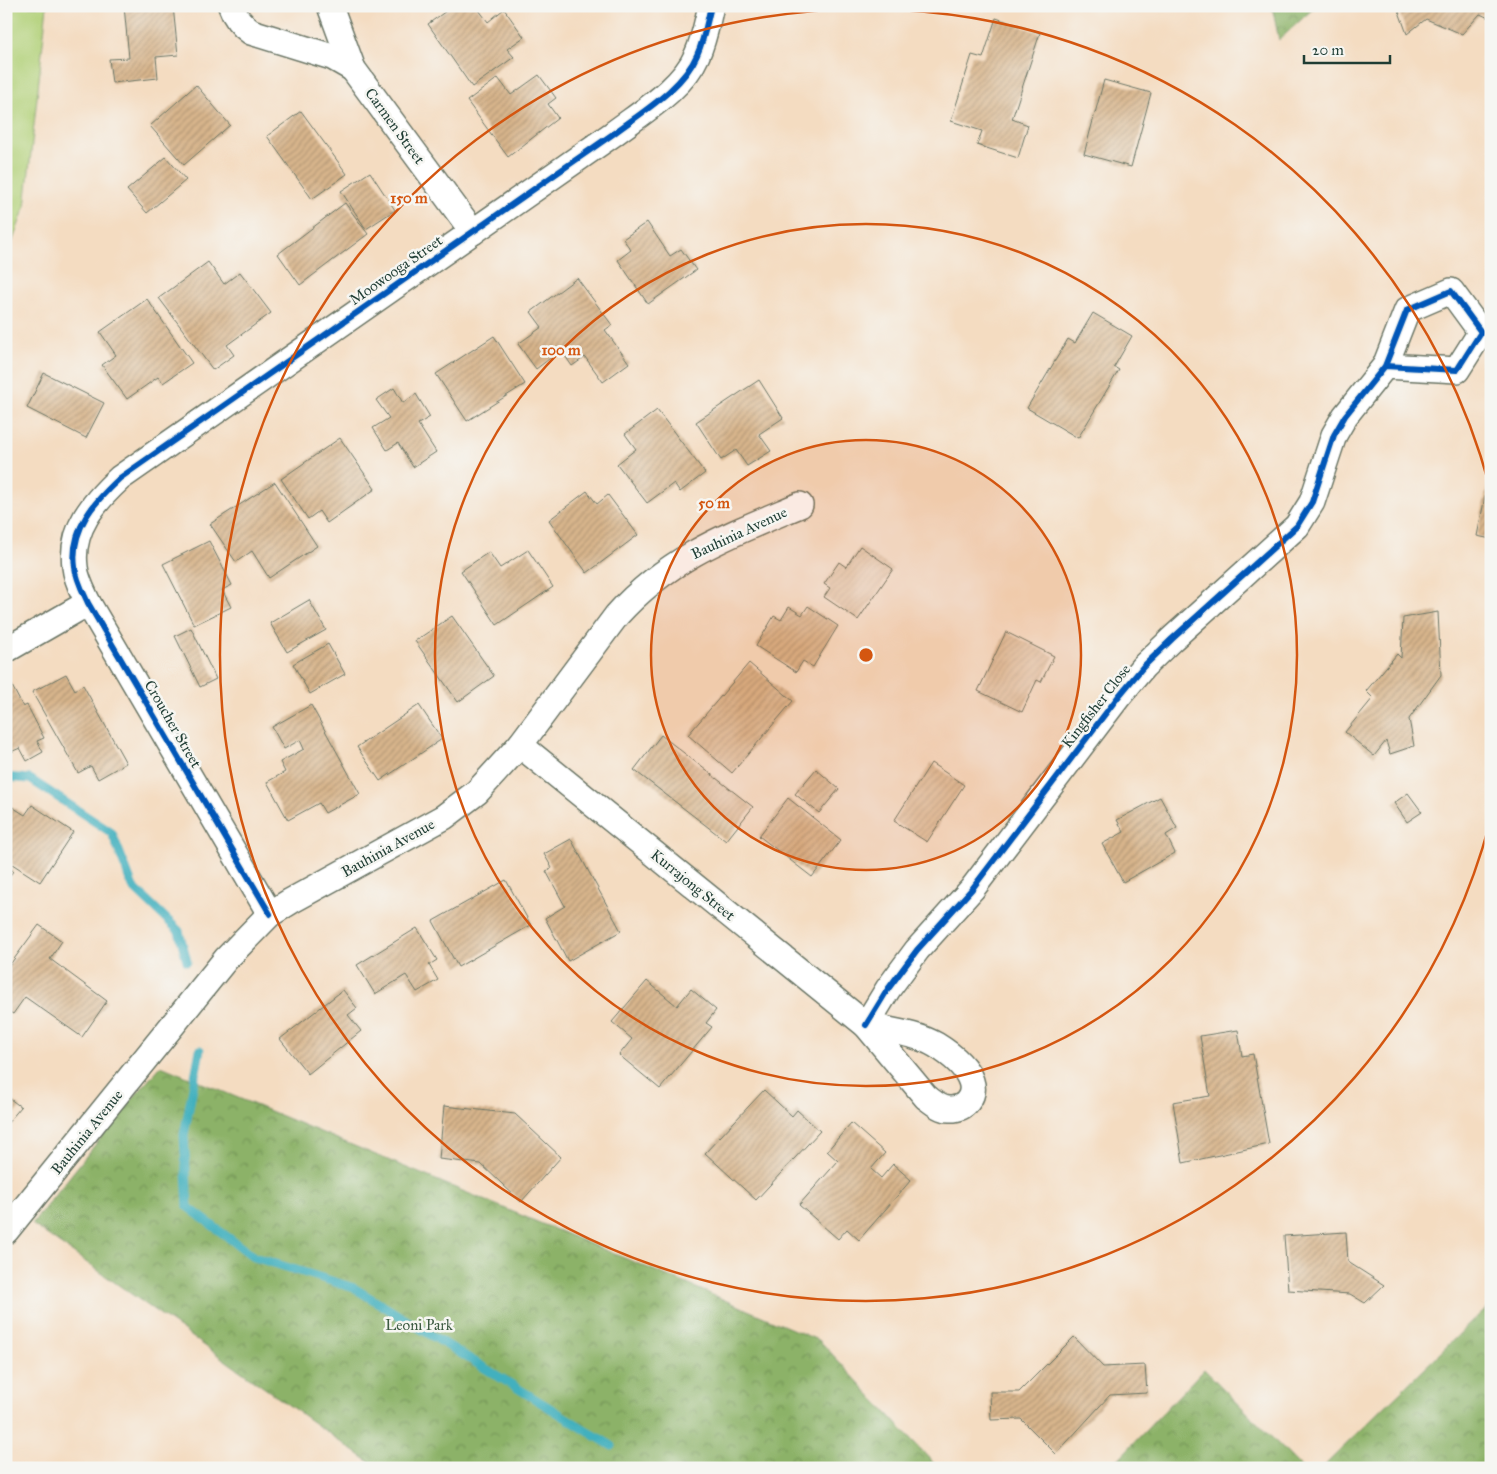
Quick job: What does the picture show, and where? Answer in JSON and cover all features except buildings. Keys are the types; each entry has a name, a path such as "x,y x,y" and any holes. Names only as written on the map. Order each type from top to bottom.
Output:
{"street":[{"name":"Carmen Street","path":"232,6 234,16 251,32 332,57 353,69"},
{"name":"Carmen Street","path":"330,6 353,69 473,232"},
{"name":"Moowooga Street","path":"76,540 83,521 94,504 120,478 613,134 674,87 687,72 697,56 711,6"},
{"name":"Kingfisher Close","path":"866,1025 888,989 911,958 972,889 1118,696 1172,640 1297,526 1312,502 1334,435 1345,416 1386,366"},
{"name":"Bauhinia Avenue","path":"6,1231 226,959 270,914 456,809 478,792 520,745 617,615 634,595 656,577 704,546 800,505"},
{"name":"Croucher Street","path":"76,540 75,568 88,603 270,914"},
{"path":"6,650 88,603"},
{"name":"Kurrajong Street","path":"520,745 866,1025"}],"green space":[{"path":"6,6 47,6 25,207 6,259"},
{"path":"1272,6 1316,6 1279,40"},
{"name":"Leoni Park","path":"161,1066 820,1341 938,1468 378,1468 32,1224 126,1106"},
{"path":"1491,1305 1491,1468 1322,1468 1482,1312"},
{"path":"1204,1369 1302,1468 1110,1468"}],"waterway":[{"path":"6,777 30,779 112,833 133,887 179,931 187,961"},
{"path":"200,1050 184,1135 188,1207 254,1257 354,1288 612,1446"}],"cycle path":[{"path":"270,914 88,603 78,581 75,567 74,553 80,528 93,507 120,478 661,99 691,67 702,43 711,6"},
{"path":"866,1025 888,989 917,950 972,889 1143,667 1297,526 1312,502 1334,435 1345,416 1385,366 1407,310 1451,291 1481,332 1457,370 1385,366"}]}
